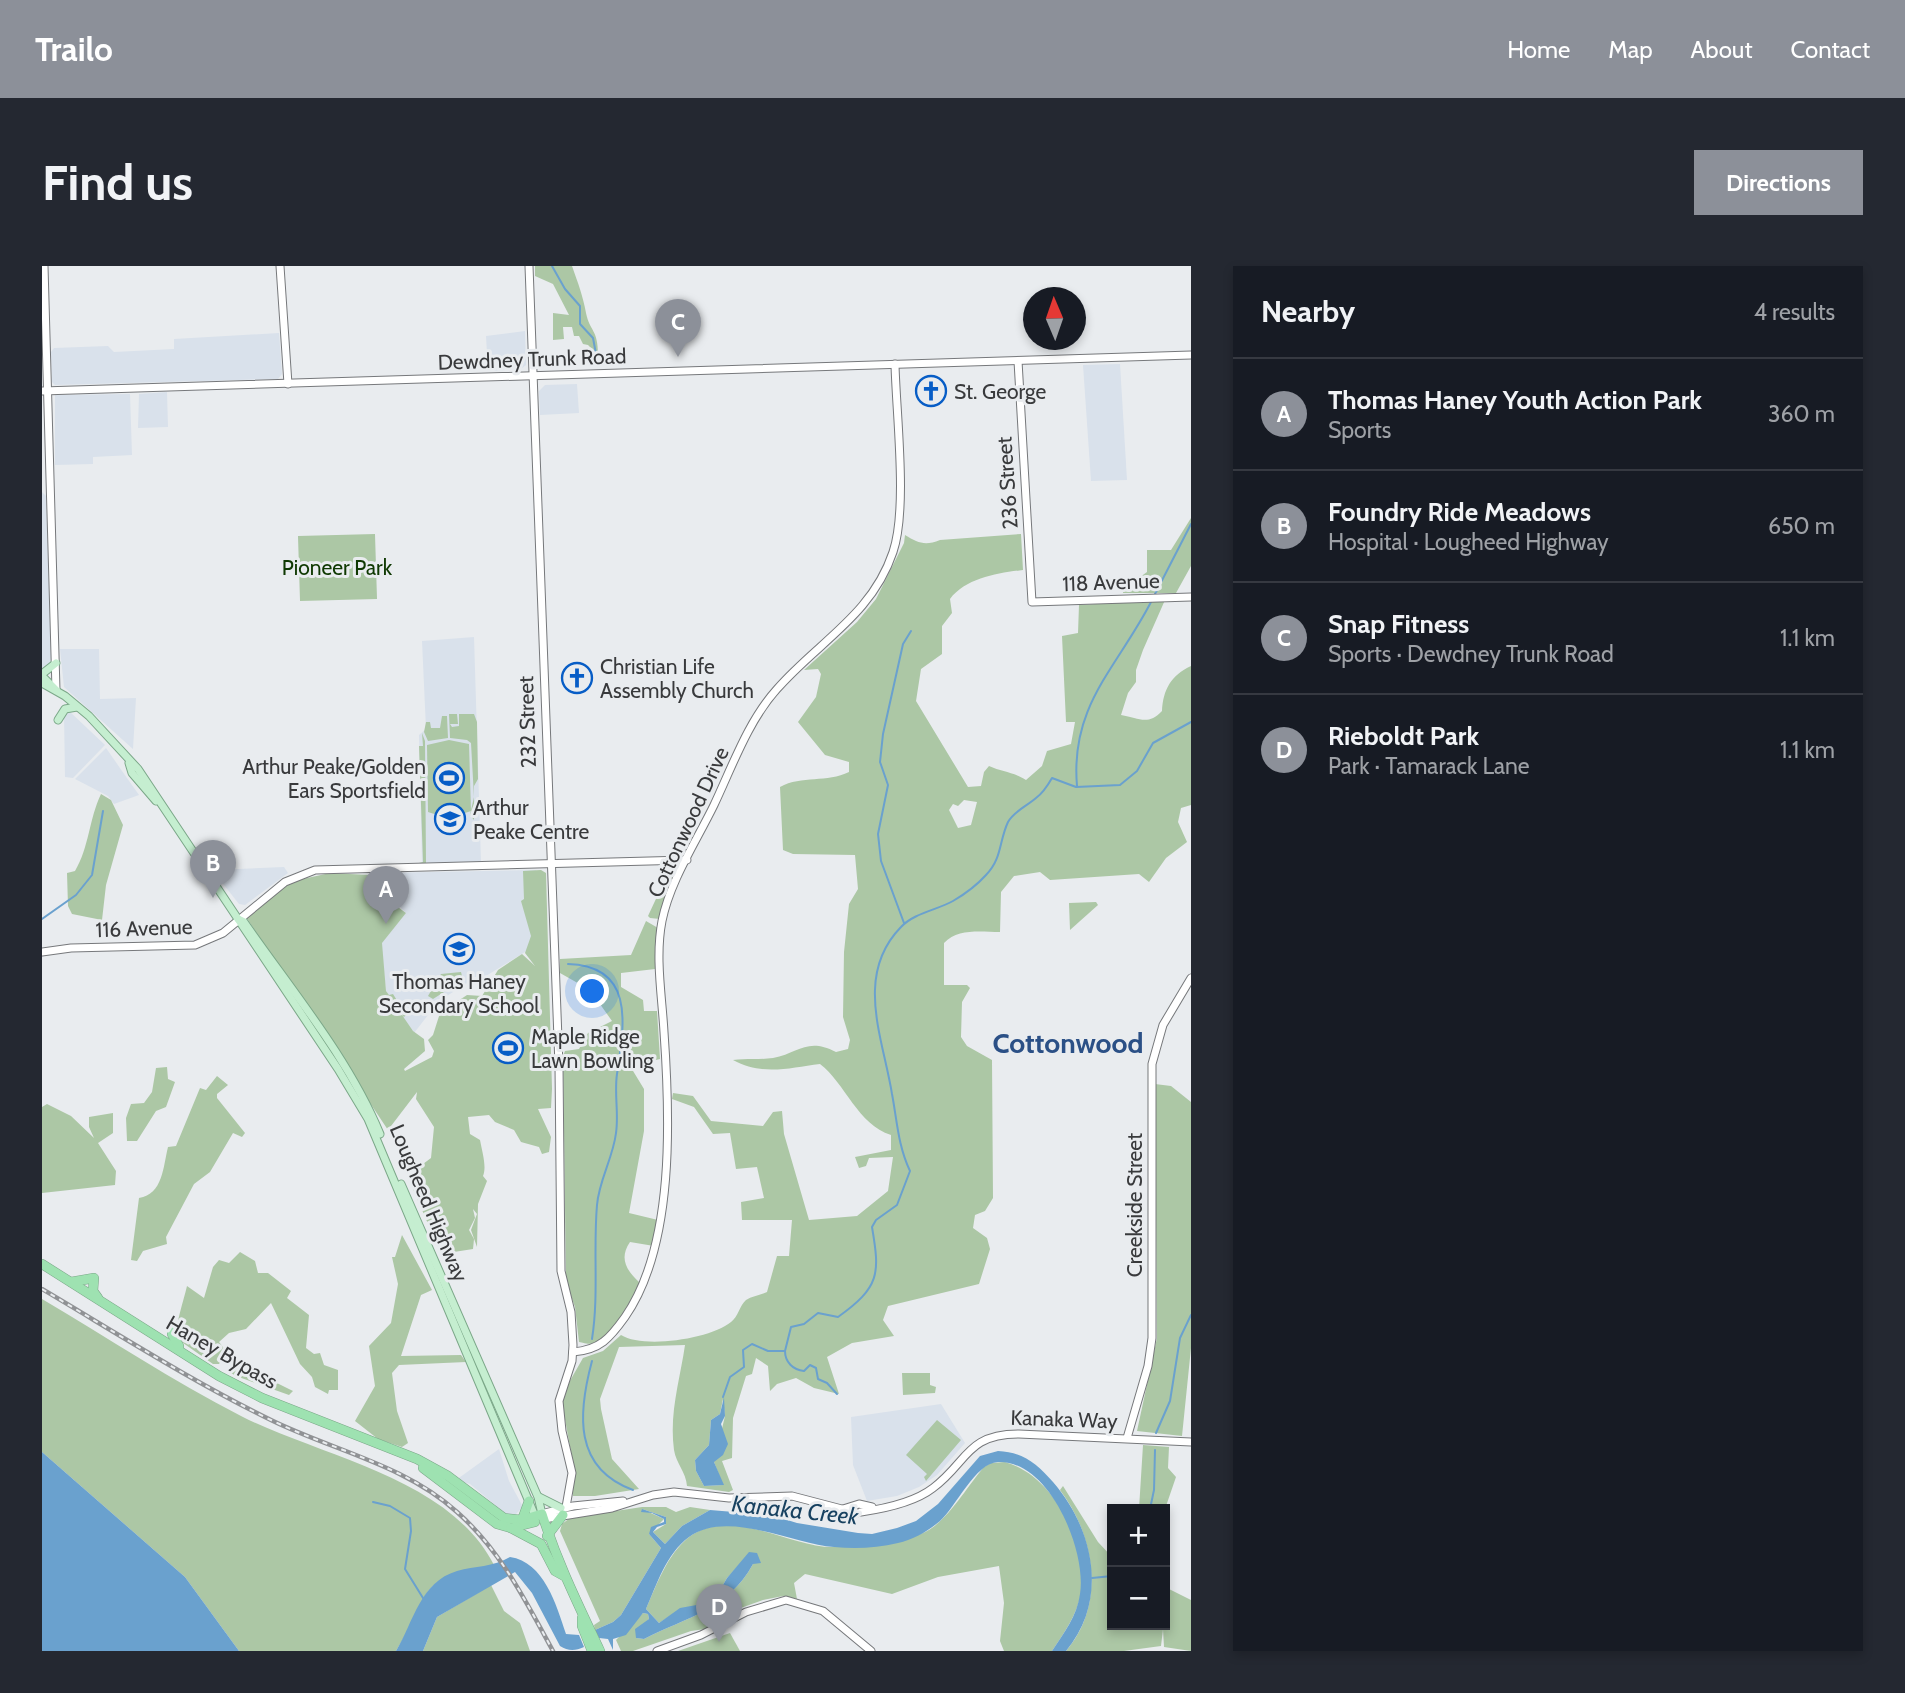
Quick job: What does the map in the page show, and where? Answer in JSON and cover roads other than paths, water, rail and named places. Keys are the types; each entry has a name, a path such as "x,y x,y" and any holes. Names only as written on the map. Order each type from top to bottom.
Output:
{"highway":[{"name":"Haney Bypass","path":"42,1264 262,1398 417,1459 448,1476 500,1516 522,1520"},
{"path":"71,1282 94,1278 93,1291 99,1299"},
{"path":"152,1332 173,1327 174,1342 194,1358"},
{"name":"Haney Bypass","path":"394,1451 449,1485 493,1521 541,1544 555,1571 564,1576"},
{"path":"522,1520 534,1499"},
{"path":"547,1536 563,1510"},
{"path":"522,1520 541,1518"},
{"path":"511,1528 541,1518"},
{"name":"Lougheed Highway","path":"541,1518 595,1649"}],"main road":[{"path":"42,675 56,663"},
{"name":"Lougheed Highway","path":"42,675 77,706 144,777 157,802 338,1069 368,1119 525,1491 534,1499"},
{"name":"Lougheed Highway","path":"42,683 56,690"},
{"path":"58,720 65,709 77,706"},
{"name":"Lougheed Highway","path":"238,919 245,923 334,1051 371,1112 541,1518"},
{"path":"525,1491 541,1518"},
{"path":"534,1499 563,1510"}],"street":[{"path":"44,266 45,391 56,690"},
{"path":"280,266 288,384"},
{"name":"232 Street","path":"529,266 559,1066 561,1272 572,1320 573,1352 559,1401 564,1445 572,1472 563,1510"},
{"name":"Dewdney Trunk Road","path":"45,391 1191,355"},
{"name":"236 Street","path":"1018,361 1032,602"},
{"name":"Cottonwood Drive","path":"573,1352 591,1351 603,1345 636,1301 645,1283 667,1165 669,1106 660,968 662,922 669,897 768,699 852,620 886,572 896,542 899,520 895,364"},
{"name":"118 Avenue","path":"1032,602 1191,597"},
{"name":"116 Avenue","path":"42,952 88,947 188,947 212,939 285,882 311,871 687,860"},
{"name":"Creekside Street","path":"1127,1438 1142,1391 1152,1338 1153,1059 1166,1019 1191,978"},
{"name":"Kanaka Way","path":"541,1518 563,1510 612,1508 674,1492 729,1499 786,1496 839,1510 876,1508 933,1489 972,1446 991,1436 1019,1434 1191,1442"},
{"path":"656,1651 701,1635 749,1610 786,1600 823,1611 871,1651"}],"water":[{"path":"724,1397 725,1416 721,1424 728,1444 723,1455 714,1462 724,1485 704,1486 696,1471 695,1460 709,1445 711,1420 720,1414"},
{"path":"998,1451 1022,1457 1053,1482 1078,1521 1086,1543 1092,1588 1088,1610 1066,1651 1052,1651 1073,1617 1080,1594 1081,1576 1071,1533 1049,1492 1034,1476 1017,1465 998,1462 990,1464 974,1477 940,1521 920,1535 898,1543 842,1548 741,1527 704,1529 681,1544 663,1570 646,1609 659,1623 680,1608 713,1602 727,1578 749,1552 757,1553 761,1563 753,1564 743,1580 719,1602 644,1639 636,1638 635,1629 649,1619 648,1614 643,1613 626,1635 613,1639 613,1650 608,1639 599,1638 595,1630 621,1615 661,1548 649,1534 651,1527 664,1522 664,1519 652,1513 641,1512 642,1509 666,1517 666,1524 657,1527 653,1532 665,1544 682,1526 710,1510 771,1515 797,1523 872,1534 916,1521 938,1504 980,1456"},
{"path":"42,1452 185,1577 239,1651 42,1651"},
{"path":"510,1557 532,1567 540,1576 553,1598 566,1634 579,1635 584,1647 572,1650 560,1646 532,1593 515,1572 437,1617 423,1651 396,1651 419,1604 434,1584 457,1571 491,1565"}],"waterway":[{"path":"552,266 565,289 580,306 580,324 593,338 596,354"},
{"path":"1155,594 1191,524"},
{"path":"1077,786 1077,758 1088,710 1151,602"},
{"path":"904,923 881,861 878,834 888,785 880,762 883,734 903,644 911,631"},
{"path":"723,1397 730,1377 744,1367 743,1350 752,1344 768,1351 785,1351 791,1327 804,1324 818,1313 838,1317 862,1297 874,1278 876,1257 872,1227 876,1220 897,1205 910,1171 900,1143 878,1029 875,986 878,965 887,946 906,922 953,901 982,879 995,863 1008,822 1041,794 1052,778 1076,787 1120,785 1137,771 1153,743 1191,722"},
{"path":"42,919 76,895 92,875 103,811"},
{"path":"568,964 590,967 605,975 615,987 621,1002 623,1019 616,1081 616,1133 597,1205 592,1339"},
{"path":"1156,1433 1170,1401 1180,1338 1191,1315"},
{"path":"785,1351 786,1359 793,1367 804,1371 810,1365 816,1368 818,1379 827,1383 837,1394"},
{"path":"592,1361 583,1419 590,1453 599,1468 613,1480 633,1490"},
{"path":"1151,1504 1155,1450"},
{"path":"373,1502 390,1506 410,1518 411,1531 405,1569 423,1598"},
{"path":"1092,1578 1107,1576"}],"railway":[{"path":"42,1289 243,1406 297,1432 392,1470 437,1496 487,1543 522,1595 553,1651"}],"place":[{"name":"Snap Fitness","path":"678,357"},
{"name":"St. George","path":"931,391"},
{"name":"Christian Life Assembly Church","path":"577,678"},
{"name":"Arthur Peake/Golden Ears Sportsfield","path":"449,778"},
{"name":"Arthur Peake Centre","path":"450,819"},
{"name":"Foundry Ride Meadows","path":"213,898"},
{"name":"Thomas Haney Youth Action Park","path":"386,924"},
{"name":"Thomas Haney Secondary School","path":"459,949"},
{"name":"Maple Ridge Lawn Bowling","path":"508,1048"},
{"name":"Rieboldt Park","path":"719,1642"}],"district":[{"name":"Cottonwood","path":"1068,1043"}],"park label":[{"name":"Pioneer Park","path":"337,567"}],"water label":[{"name":"Kanaka Creek","path":"795,1510"}]}
